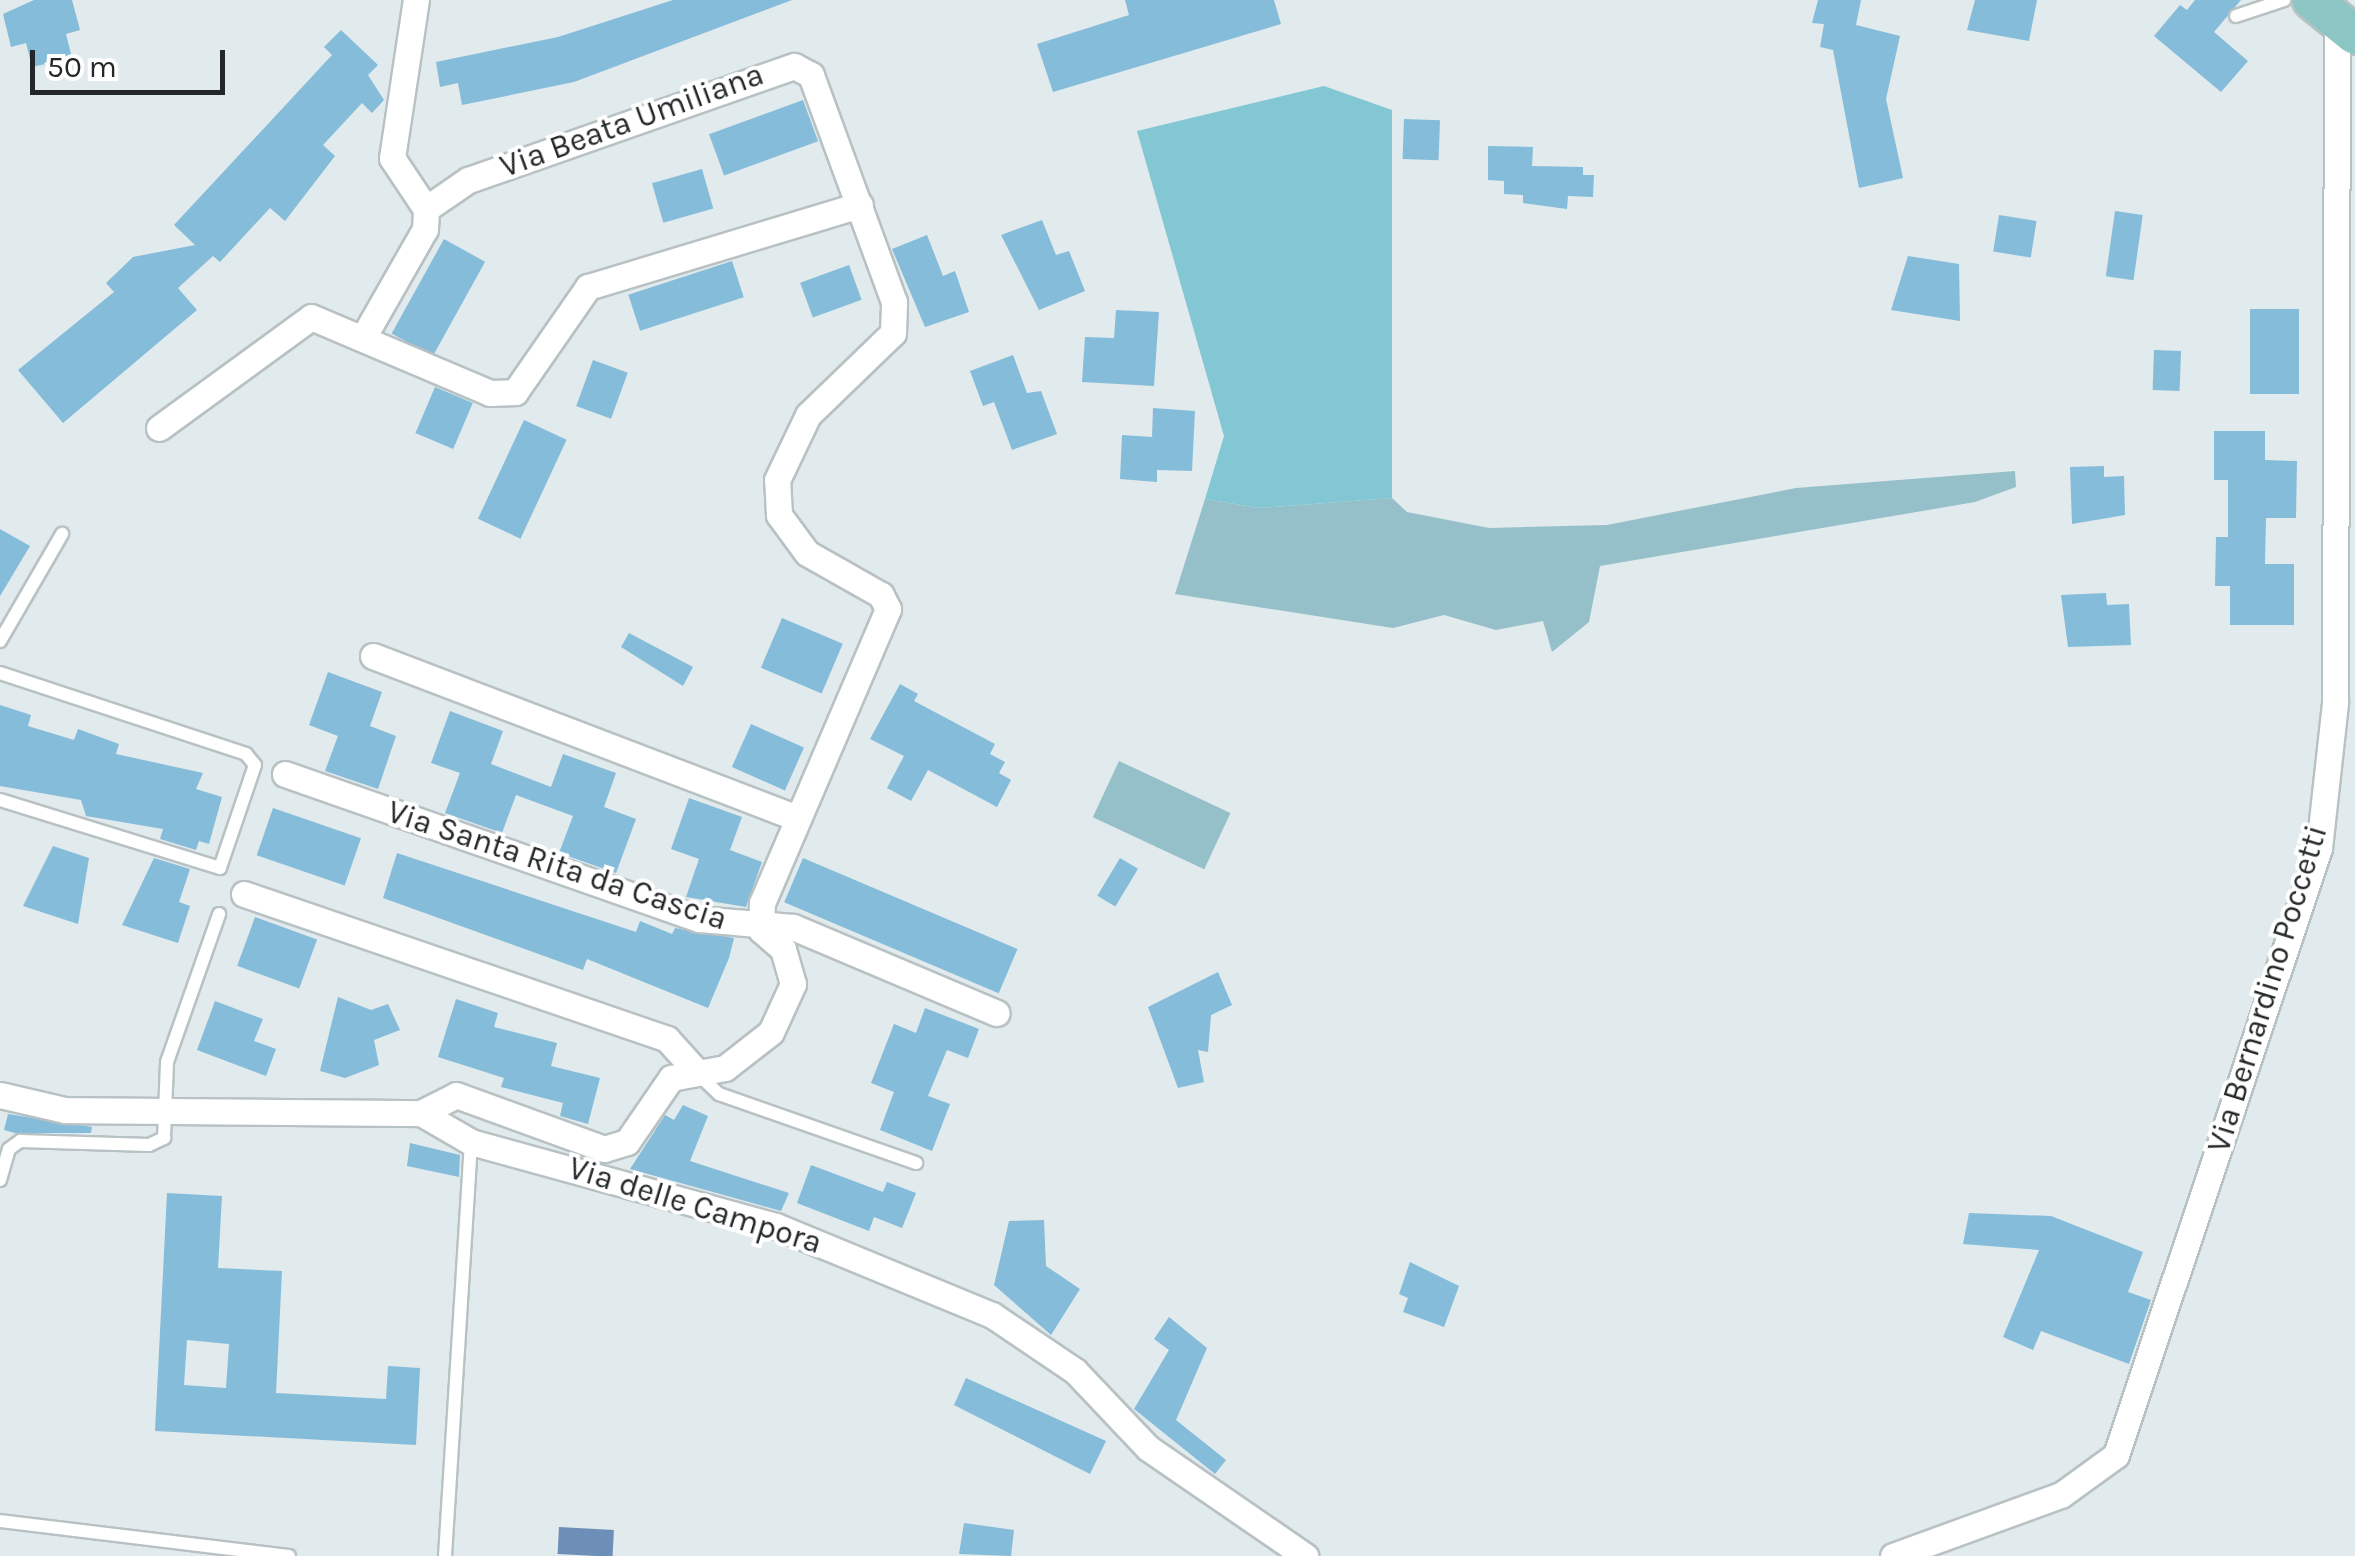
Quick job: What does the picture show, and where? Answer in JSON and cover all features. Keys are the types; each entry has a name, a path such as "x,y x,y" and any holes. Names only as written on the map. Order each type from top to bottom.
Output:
{"street":[{"path":"364,336 425,229 426,209 392,158 418,3"},
{"name":"Via Bernardino Poccetti","path":"1893,1556 2061,1496 2116,1455 2319,848 2335,702 2334,19"},
{"name":"Via Beata Umiliana","path":"426,209 468,180 794,66 811,75 894,302 893,332 808,415 777,480 779,515 808,554 881,596 888,609 762,903 761,930"},
{"path":"158,428 298,324 322,317 490,393 515,392 588,287 860,205"},
{"path":"373,656 796,818"},
{"name":"Via Santa Rita da Cascia","path":"285,774 699,920 761,930 793,927 997,1013"},
{"path":"244,894 667,1039 694,1070"},
{"path":"420,1113 456,1095 604,1148 627,1142 658,1091 694,1070 724,1068 771,1032 793,984 783,948 761,930"},
{"name":"Via delle Campora","path":"0,1095 65,1110 420,1113 471,1142 776,1226 992,1314 1075,1371 1148,1448 1304,1556"}],"lane":[{"path":"2236,16 2284,0"},
{"path":"0,640 62,534"},
{"path":"0,673 246,754 255,765 220,868 0,800"},
{"path":"0,1180 9,1149 20,1141 149,1145 164,1138 167,1062 219,914"},
{"path":"694,1070 719,1094 916,1164"},
{"path":"445,1556 471,1142"},
{"path":"0,1521 289,1556"}],"shaded area":[{"path":"1324,86 1392,110 1392,498 1259,508 1205,499 1224,436 1137,131"},
{"path":"2015,471 2016,487 1975,502 1600,566 1589,622 1552,652 1543,621 1496,630 1444,615 1393,628 1175,594 1205,499 1259,508 1392,498 1407,512 1489,528 1607,525 1796,488"},
{"path":"1119,761 1230,813 1204,869 1093,817"},
{"path":"559,1527 614,1530 613,1556 558,1554"}],"building":[{"path":"34,0 72,0 80,30 66,34 72,58 32,67 26,43 11,47 3,14"},
{"path":"673,0 792,0 574,82 462,105 458,83 440,87 436,62 558,37"},
{"path":"1125,0 1274,0 1281,24 1053,92 1037,44 1129,15"},
{"path":"1818,0 1861,0 1856,25 1900,36 1886,99 1903,178 1859,188 1833,50 1820,47 1824,24 1812,23"},
{"path":"1975,0 2037,0 2029,41 1967,30"},
{"path":"2195,0 2241,0 2214,32 2248,61 2221,92 2154,36 2180,5 2187,10"},
{"path":"341,30 378,65 368,75 384,100 372,113 362,103 323,145 335,156 285,221 270,208 220,262 213,256 178,288 197,310 63,423 18,370 114,292 106,283 133,257 195,245 174,225 332,55 324,47"},
{"path":"803,100 818,141 724,176 709,134"},
{"path":"1404,119 1440,120 1439,160 1403,159"},
{"path":"1488,146 1533,147 1532,166 1583,167 1583,175 1594,175 1593,197 1568,196 1567,209 1523,203 1523,195 1504,194 1504,181 1488,180"},
{"path":"702,169 713,208 663,223 652,183"},
{"path":"2115,211 2143,215 2134,280 2106,276"},
{"path":"1999,215 2037,221 2031,257 1993,252"},
{"path":"1042,220 1056,255 1069,251 1085,291 1039,310 1001,235"},
{"path":"927,235 943,276 955,271 969,312 925,327 892,249"},
{"path":"444,239 485,262 433,356 392,333"},
{"path":"1908,256 1959,264 1960,321 1891,310"},
{"path":"732,261 744,297 640,331 628,295"},
{"path":"849,265 862,300 813,318 800,283"},
{"path":"2250,309 2299,309 2299,394 2250,394"},
{"path":"1116,310 1159,312 1154,386 1082,382 1085,337 1114,338"},
{"path":"2154,350 2181,351 2180,391 2153,390"},
{"path":"1013,355 1027,393 1041,391 1057,434 1012,450 994,402 983,406 970,371"},
{"path":"593,360 628,373 611,419 576,406"},
{"path":"435,387 473,403 453,449 415,433"},
{"path":"1153,408 1195,411 1192,471 1157,470 1157,482 1120,479 1122,435 1152,437"},
{"path":"524,420 567,440 521,539 478,519"},
{"path":"2214,431 2265,431 2265,460 2297,461 2296,518 2266,518 2265,564 2294,564 2294,625 2230,625 2230,586 2215,586 2216,537 2228,537 2228,480 2214,480"},
{"path":"2104,466 2104,477 2124,476 2125,515 2072,524 2070,467"},
{"path":"0,529 30,546 0,596"},
{"path":"2106,593 2107,605 2129,604 2131,645 2068,647 2061,595"},
{"path":"782,618 843,644 822,693 761,668"},
{"path":"629,633 693,667 683,686 621,647"},
{"path":"328,672 382,692 370,726 396,736 378,789 325,771 338,736 309,725"},
{"path":"900,684 918,694 914,701 995,744 990,754 1005,762 999,773 1011,780 997,807 928,770 911,801 887,788 904,756 870,739"},
{"path":"0,705 31,715 28,726 74,740 78,729 119,744 116,754 203,773 196,789 222,797 209,844 199,841 196,850 160,839 163,829 86,816 81,800 0,786"},
{"path":"450,711 503,731 491,764 551,787 563,754 616,773 604,807 636,819 616,873 559,853 573,816 516,795 502,833 445,813 460,773 431,763"},
{"path":"751,724 804,748 785,791 732,767"},
{"path":"689,798 742,817 730,850 762,862 746,907 686,897 699,859 671,849"},
{"path":"273,808 361,838 345,886 257,855"},
{"path":"53,846 89,858 78,924 23,906"},
{"path":"397,853 636,932 640,921 672,934 675,928 734,938 729,958 708,1008 587,959 583,970 383,898"},
{"path":"154,858 190,869 179,902 190,906 178,943 122,925"},
{"path":"803,858 1017,949 999,993 784,902"},
{"path":"1120,858 1138,869 1115,907 1097,896"},
{"path":"255,917 317,940 299,988 237,966"},
{"path":"1218,972 1232,1005 1211,1015 1208,1052 1198,1050 1204,1082 1178,1088 1148,1007"},
{"path":"338,997 371,1010 388,1004 400,1030 374,1040 379,1065 345,1078 320,1071"},
{"path":"456,999 498,1013 494,1027 557,1043 551,1066 600,1078 588,1124 560,1116 563,1103 501,1087 504,1078 438,1057"},
{"path":"215,1001 263,1019 254,1041 276,1049 266,1076 197,1050"},
{"path":"925,1008 979,1029 968,1058 947,1050 928,1096 950,1104 932,1151 880,1130 894,1092 871,1083 894,1024 916,1033"},
{"path":"683,1105 708,1116 690,1161 789,1193 781,1211 630,1169 665,1115 674,1120"},
{"path":"8,1114 92,1127 91,1133 15,1133 4,1130"},
{"path":"410,1143 460,1155 459,1177 407,1166"},
{"path":"811,1165 883,1192 887,1182 916,1193 902,1228 874,1217 869,1231 797,1203"},
{"path":"167,1193 222,1196 218,1268 282,1271 276,1393 386,1399 388,1366 420,1368 416,1445 155,1431","holes":["187,1340 229,1344 226,1388 184,1385"]},
{"path":"1969,1213 2051,1216 2143,1252 2128,1292 2151,1300 2129,1364 2041,1331 2033,1350 2003,1337 2039,1250 1963,1244"},
{"path":"1044,1220 1046,1266 1080,1289 1051,1335 994,1285 1009,1221"},
{"path":"1410,1262 1459,1286 1444,1327 1403,1312 1408,1298 1399,1294"},
{"path":"1169,1317 1207,1348 1176,1420 1226,1460 1215,1474 1134,1409 1169,1350 1154,1339"},
{"path":"966,1378 1106,1441 1090,1474 954,1405"},
{"path":"964,1523 1014,1530 1011,1556 959,1554"}]}
